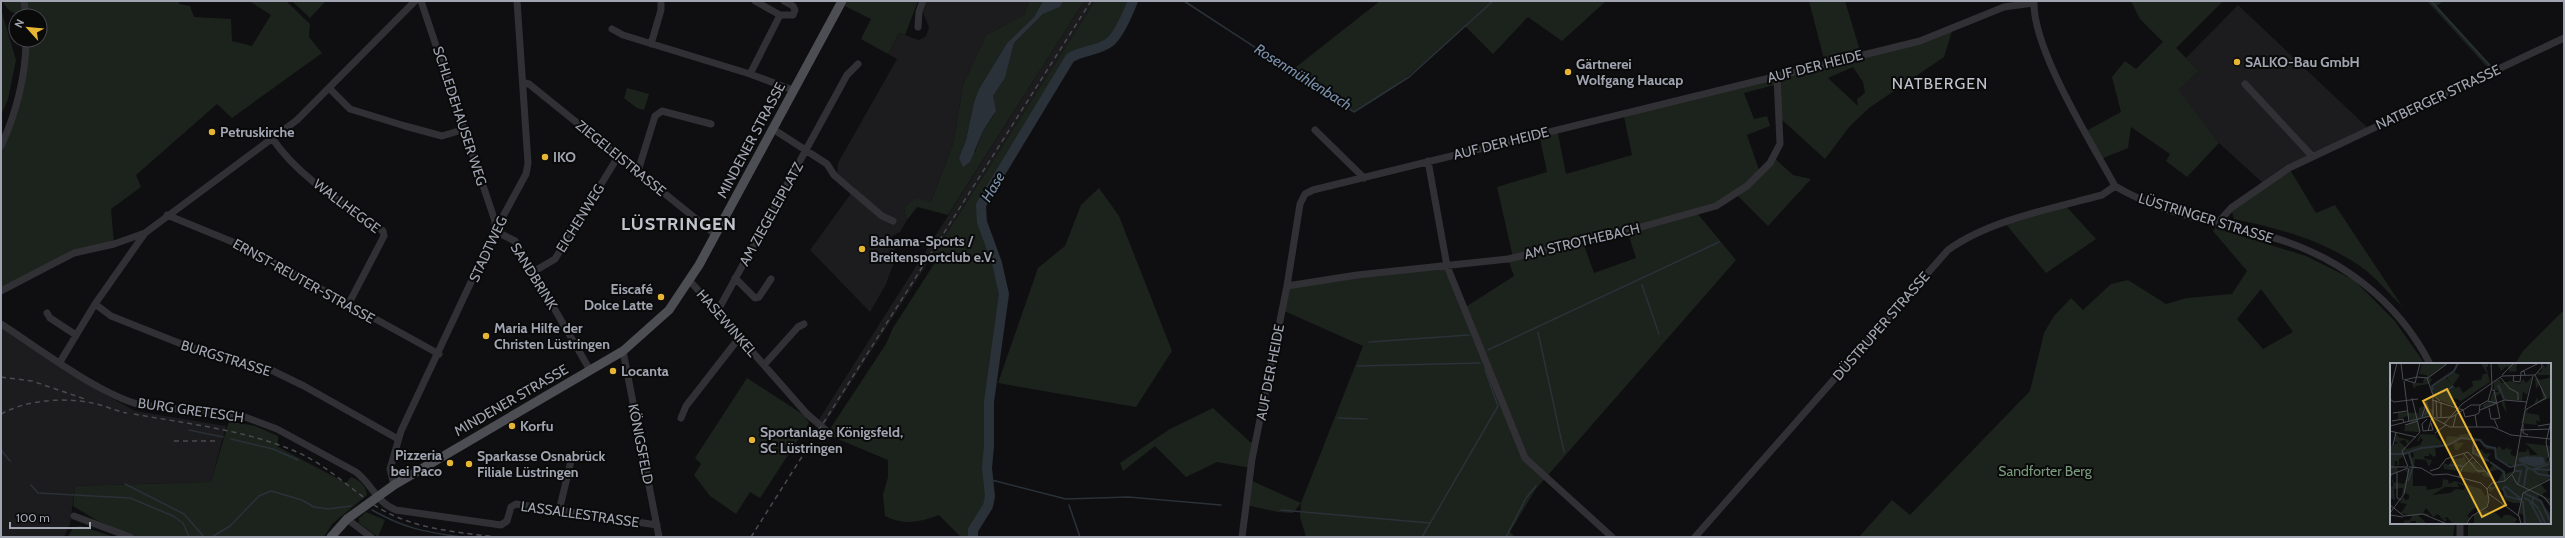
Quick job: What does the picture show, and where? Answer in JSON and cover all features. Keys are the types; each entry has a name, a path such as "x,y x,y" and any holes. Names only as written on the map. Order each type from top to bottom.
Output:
{"main road":[{"name":"MINDENER STRASSE","path":"331,537 347,519 394,485 623,351 669,310 690,281 716,235 842,1"}],"street":[{"path":"60,362 95,304 145,233 167,215 298,120 415,1"},
{"name":"SCHLEDEHAUSER WEG","path":"421,1 495,221 495,231"},
{"name":"STADTWEG","path":"394,485 390,475 398,439 439,354 495,231 526,174 528,163 525,83 517,1"},
{"path":"651,44 661,10 661,1"},
{"path":"755,1 770,4 780,14 788,16 792,15 795,10 793,6 784,1"},
{"path":"918,27 919,12 923,1"},
{"path":"2034,2 2038,32 2048,59 2115,186"},
{"name":"AUF DER HEIDE","path":"1242,537 1252,459 1287,286 1300,204 1305,194 1313,190 1428,161 1920,41 2004,7 2034,2"},
{"path":"750,74 780,14"},
{"path":"612,29 623,35 750,74 793,90"},
{"name":"NATBERGER STRASSE","path":"2217,224 2231,208 2289,168 2564,38"},
{"path":"1,146 16,104 22,76 25,48"},
{"name":"AM ZIEGELEIPLATZ","path":"717,312 847,75 858,64"},
{"name":"AM STROTHEBACH","path":"1287,286 1357,275 1508,258 1616,234 1697,213 1716,206 1737,195 1770,163 1780,144 1777,76"},
{"name":"ZIEGELEISTRASSE","path":"525,83 529,84 638,170 716,235"},
{"path":"2245,84 2312,156"},
{"path":"329,88 350,109 405,126 442,136 465,129"},
{"path":"638,170 655,116 662,111 711,124"},
{"path":"773,129 827,164 834,175 882,216 893,221"},
{"path":"1315,130 1364,178"},
{"name":"WALLHEGGE","path":"272,138 283,155 309,178 383,231 384,236 348,305"},
{"name":"EICHENWEG","path":"533,272 555,259 619,155"},
{"path":"1428,161 1446,266 1525,458 1612,537"},
{"name":"LÜSTRINGER STRASSE","path":"2115,186 2130,195 2217,224 2269,236 2337,263 2384,302 2398,316 2429,363"},
{"name":"DÜSTRUPER STRASSE","path":"1694,537 1948,250 1961,240 1998,226 2102,195 2115,186"},
{"name":"ERNST-REUTER-STRASSE","path":"167,215 245,247 439,354"},
{"name":"SANDBRINK","path":"495,231 514,241 590,370"},
{"path":"1,291 74,252 114,244 145,233"},
{"name":"AM ZIEGELEIPLATZ","path":"735,278 755,298 759,297 770,279"},
{"name":"HASEWINKEL","path":"690,281 807,414 828,432"},
{"name":"BURGSTRASSE","path":"95,304 111,316 189,347 267,368 304,386 398,439"},
{"path":"47,313 50,318 76,335"},
{"name":"BURG GRETESCH","path":"1,324 104,389 134,403 232,415 277,429 356,472 378,496"},
{"name":"HASEWINKEL","path":"764,365 798,327 804,324"},
{"path":"681,418 686,406 739,338"},
{"name":"KÖNIGSFELD","path":"623,351 659,537"},
{"path":"559,511 571,461"},
{"name":"LASSALLESTRASSE","path":"378,496 383,503 396,510 501,525 507,521 511,507 516,504 657,525"},
{"path":"74,516 130,537"},
{"path":"347,519 371,537"},
{"path":"2460,524 2460,537"}],"shaded area":[{"path":"927,1 1029,1 1024,15 986,35 963,85 954,141 931,202 904,208 907,220 900,232 892,236 896,257 886,284 870,312 810,250 855,188 837,173 838,163 897,59 888,54 899,33 919,40 926,36 929,27 923,13"},
{"path":"1043,1 1063,1 1060,7 1043,14 1014,43 1005,78 993,96 996,111 983,131 970,162 963,167 959,158 966,140 974,102 979,89 1007,43 1034,17"},
{"path":"1084,1 1095,1 824,425 818,421"},
{"path":"2238,5 2369,129 2264,184 2219,143 2177,90 2199,71 2186,58"},
{"path":"1,328 95,389 135,411 226,426 211,482 75,486 70,524 64,537 1,537"}],"green space":[{"path":"3,1 179,1 179,4 190,6 194,17 231,19 232,41 252,46 271,15 251,2 286,1 310,24 309,37 322,53 232,118 217,104 136,175 141,187 111,209 114,244 74,253 1,290 1,146 16,104 25,48 48,48 48,8 8,9"},
{"path":"292,1 326,1 310,18"},
{"path":"847,1 918,1 905,35 899,33 888,54 861,39 871,19 845,6"},
{"path":"1029,1 1043,1 1034,17 1007,43 979,89 974,102 966,140 959,158 975,152 983,131 994,115 993,96 1005,78 1014,43 1043,14 1060,7 1063,1 1084,1 948,215 917,207 907,220 904,208 916,198 931,202 954,141 963,85 986,35 1024,15"},
{"path":"1095,1 1133,1 1120,29 1110,42 1101,47 1079,53 1069,58 982,205 982,222 997,263 1003,291 989,402 989,446 987,468 990,496 988,506 973,530 973,537 961,537 939,515 925,520 912,522 892,519 885,516 883,495 888,477 888,460 833,437 827,441 828,432 886,344 893,328 936,261 931,258"},
{"path":"1380,1 1606,1 1562,41 1528,17 1493,54 1465,26 1398,84 1354,112 1291,71"},
{"path":"1809,1 1845,1 1861,54 1890,48 1953,28 1944,57 1869,108 1850,126 1825,159 1780,118 1778,84 1744,93 1754,119 1767,116 1770,126 1747,135 1760,173 1773,157 1793,175 1811,179 1768,226 1737,195 1697,213 1736,260 1535,490 1510,532 1515,537 1306,537 1300,517 1301,503 1363,346 1282,310 1287,286 1447,266 1464,308 1514,276 1508,259 1513,257 1497,187 1547,172 1539,134 1557,129 1566,174 1632,155 1623,112 1825,63","holes":["1853,67 1863,82 1865,93 1857,99 1858,106 1828,78","1627,230 1636,258 1594,273 1583,242"]},
{"path":"2131,1 2223,1 2176,48 2199,71 2178,90 2219,143 2187,177 2166,161 2170,154 2131,127 2128,148 2101,159 2086,131 2121,112 2112,77 2125,61 2136,69 2163,42 2140,19"},
{"path":"2427,1 2443,1 2437,6 2493,67 2489,69"},
{"path":"1,9 8,33 8,48 12,48 16,60 8,99 1,115"},
{"path":"627,88 649,94 644,110 637,108 624,98"},
{"path":"2289,168 2316,213 2335,205 2402,306 2366,270 2330,249 2299,236 2267,226 2234,219 2231,208"},
{"path":"1099,188 1119,216 1172,351 1136,407 998,383 1038,268 1065,246 1081,205"},
{"path":"2065,205 2096,239 2046,273 2005,223"},
{"name":"Sandforter Berg","path":"2215,228 2306,256 2354,280 2394,320 2424,363 2390,363 2390,524 2455,524 2453,537 1859,537 1892,500 1910,515 2030,391 2044,333 2054,316 2071,298 2083,310 2111,284 2128,280 2166,304 2187,298 2232,294 2247,271 2213,231","holes":["2261,289 2293,332 2263,349 2237,319"]},
{"path":"2564,310 2564,537 2468,537 2468,524 2551,524 2551,363 2516,363 2523,351"},
{"name":"Sportanlage Königsfeld, SC Lüstringen","path":"747,378 804,415 809,423 760,498 750,492 736,514 710,496 694,475 701,464 695,458"},
{"path":"1213,408 1250,442 1256,443 1251,468 1217,462 1186,477 1155,446 1123,471 1120,463 1170,429"},
{"path":"229,421 255,426 278,436 278,447 346,483 351,477 364,486 367,495 332,524 324,537 135,537 96,520 73,506 75,486 211,482"},
{"path":"1250,480 1301,503 1293,513 1278,512 1246,505"},
{"path":"366,512 385,520 378,537 359,523 359,518"},
{"path":"81,526 114,537 68,537 73,527"}],"waterway":[{"name":"Hase","path":"973,537 973,530 988,506 990,496 987,468 989,446 989,402 1004,294 997,263 982,222 981,205 1070,58 1080,53 1101,47 1110,42 1120,29 1133,1"},
{"name":"Rosenmühlenbach","path":"1184,1 1354,112 1409,77 1493,1"},
{"path":"2431,1 2490,66"},
{"path":"1488,350 1719,242"},
{"path":"1642,285 1659,334"},
{"path":"1538,332 1564,452"},
{"path":"1369,342 1469,335"},
{"path":"1357,366 1480,363"},
{"path":"1422,537 1498,406 1485,370"},
{"path":"1338,418 1367,419"},
{"path":"189,430 223,437"},
{"path":"231,439 273,449 298,460"},
{"path":"1,450 10,461"},
{"path":"988,479 1066,499 1128,497 1221,505"},
{"path":"125,484 184,514 204,537"},
{"path":"31,485 38,493 130,498 173,516 183,523 189,537"},
{"path":"1506,537 1526,498 1536,486"},
{"path":"212,537 230,526 259,496 271,491 302,500 314,507 328,509 351,506"},
{"path":"1069,505 1080,537"},
{"path":"372,510 404,525 436,533 461,537"},
{"path":"1281,510 1430,523"}],"railway":[{"path":"751,537 1091,1"},
{"path":"1,377 32,381 85,399"},
{"path":"1,414 11,409 33,403 57,400 92,403 127,413"},
{"path":"134,414 217,428 278,444 308,457 379,508 406,521 436,528 496,537"},
{"path":"174,441 219,441"}],"place":[{"name":"SALKO-Bau GmbH","path":"2237,62"},
{"name":"Gärtnerei Wolfgang Haucap","path":"1568,72"},
{"name":"Petruskirche","path":"212,132"},
{"name":"IKO","path":"545,157"},
{"name":"Bahama-Sports / Breitensportclub e.V.","path":"862,249"},
{"name":"Eiscafé Dolce Latte","path":"661,297"},
{"name":"Maria Hilfe der Christen Lüstringen","path":"486,336"},
{"name":"Locanta","path":"613,371"},
{"name":"Korfu","path":"512,426"},
{"name":"Sportanlage Königsfeld, SC Lüstringen","path":"752,440"},
{"name":"Pizzeria bei Paco","path":"450,463"},
{"name":"Sparkasse Osnabrück Filiale Lüstringen","path":"469,464"}],"district":[{"name":"NATBERGEN","path":"1940,83"},
{"name":"LÜSTRINGEN","path":"679,224"}]}
